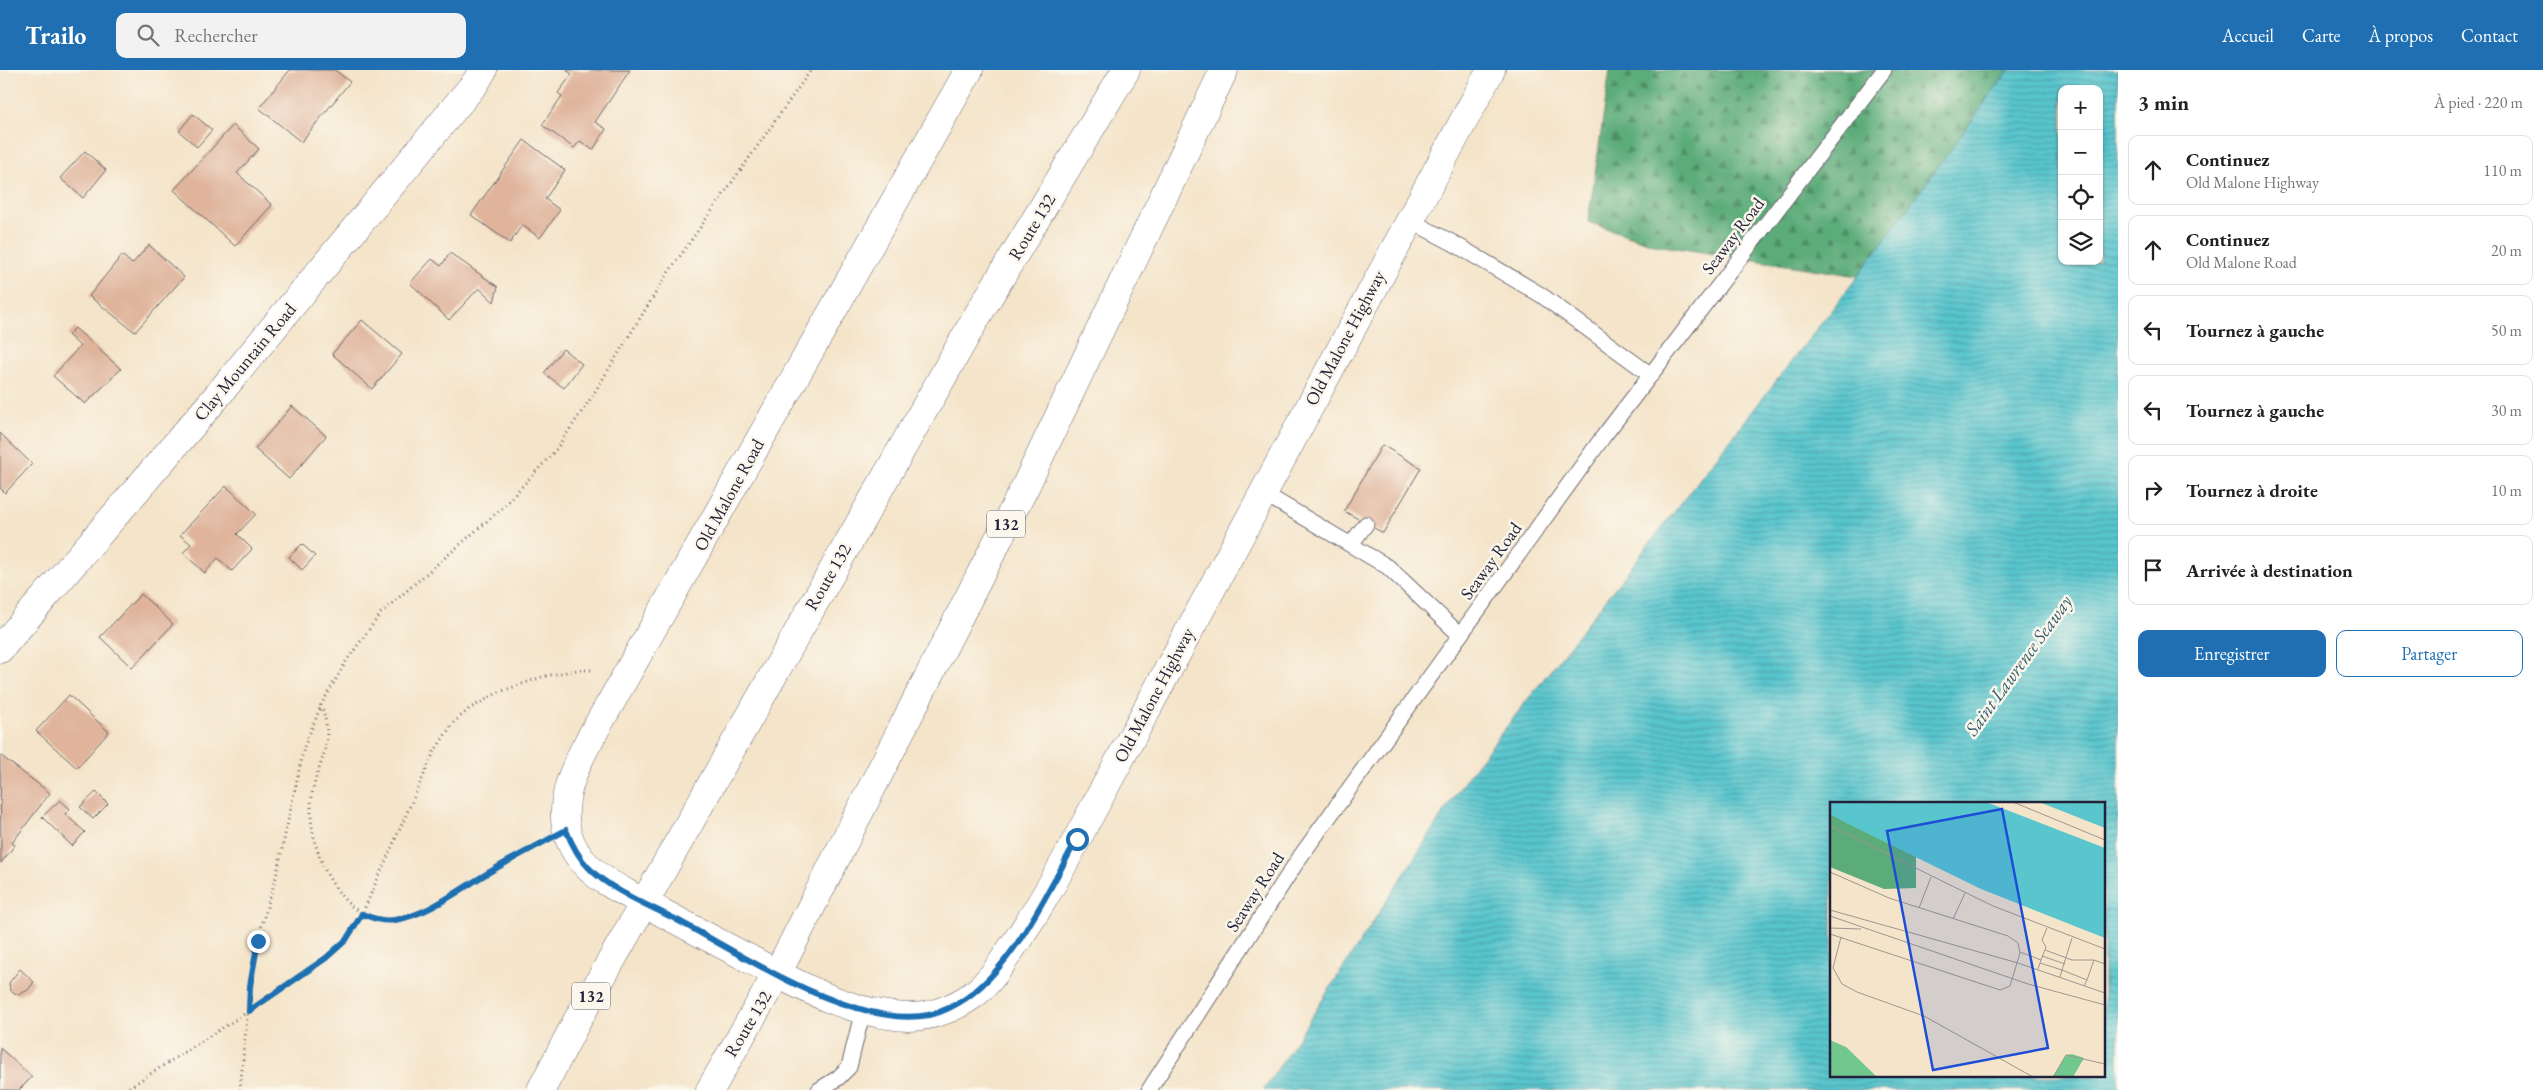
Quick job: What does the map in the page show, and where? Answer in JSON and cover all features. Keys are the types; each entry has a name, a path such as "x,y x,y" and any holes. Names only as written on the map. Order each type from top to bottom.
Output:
{"main road":[{"name":"Clay Mountain Road","path":"0,649 214,401 476,82 483,70"},
{"name":"Old Malone Road","path":"644,903 590,869 579,857 566,830 564,808 571,778 969,70"},
{"name":"Route 132","path":"541,1090 577,1021 972,327 1126,70"},
{"name":"Route 132","path":"710,1090 777,974 1026,485 1224,70"},
{"name":"Old Malone Highway","path":"644,903 777,974 834,1000 863,1010 889,1016 912,1017 933,1014 949,1009 973,995 992,977 1039,907 1077,839 1491,70"}],"lane":[{"name":"Seaway Road","path":"1149,1090 1300,857 1651,375 1884,70"},
{"path":"1409,220 1453,243 1541,295 1651,375"},
{"path":"1262,493 1352,543 1388,566 1460,635"},
{"path":"1352,543 1366,524"},
{"path":"819,1090 838,1078 849,1068 863,1010"}],"path":[{"path":"240,1090 250,986 258,941 276,877 304,746 321,705 347,660 381,613 500,509 555,451 591,398 666,276 811,70"},
{"path":"125,1090 249,1011 326,958 346,940 362,914 434,752 452,722 469,709 499,692 544,676 577,670 602,671"},
{"path":"321,705 327,722 328,738 311,803 313,834 326,873 341,897 362,914 373,919 392,920 408,917 435,906 492,870 566,830"}],"green space":[{"path":"1610,70 2009,70 1858,276 1656,245 1588,222"}],"water":[{"name":"Saint Lawrence Seaway","path":"2009,70 2118,70 2118,1090 1264,1090 1465,780 1858,276"}],"building":[{"path":"290,70 335,70 350,82 301,142 259,108"},
{"path":"566,70 630,70 595,122 606,129 593,150 580,141 574,148 542,125 562,96 558,93 572,74"},
{"path":"193,114 212,130 197,147 179,131"},
{"path":"233,125 259,149 237,173 272,205 235,246 174,190"},
{"path":"524,140 565,170 545,199 560,210 540,238 522,225 510,243 471,215"},
{"path":"85,151 106,170 83,198 60,178"},
{"path":"149,245 184,277 135,332 89,296 122,255 132,264"},
{"path":"450,253 498,287 494,302 479,288 449,320 410,283 432,259 441,266"},
{"path":"362,320 402,354 372,389 332,354"},
{"path":"75,328 121,369 85,404 53,376 80,346 68,335"},
{"path":"563,349 582,364 564,388 544,373"},
{"path":"292,406 326,436 289,479 255,449"},
{"path":"0,433 32,464 5,493 0,488"},
{"path":"1382,445 1421,468 1383,533 1344,511"},
{"path":"226,486 256,514 237,534 252,549 232,571 218,558 205,573 183,553 191,544 180,535"},
{"path":"302,544 315,556 302,570 289,557"},
{"path":"141,594 173,624 132,668 100,637"},
{"path":"69,695 109,732 77,768 36,731"},
{"path":"0,755 50,793 12,843 15,845 1,863"},
{"path":"96,792 108,804 93,819 80,807"},
{"path":"60,800 70,809 65,814 85,832 72,846 42,817"},
{"path":"20,969 34,982 28,990 18,995 10,990 9,983"},
{"path":"0,1048 32,1077 19,1090 0,1090"}],"route":[{"path":"258,941 250,986 249,1011 326,958 346,940 362,914 373,919 392,920 408,917 435,906 492,870 566,830 572,846 590,869 644,903 777,974 834,1000 889,1016 912,1017 933,1014 949,1009 973,995 992,977 1039,907 1077,839"}]}
